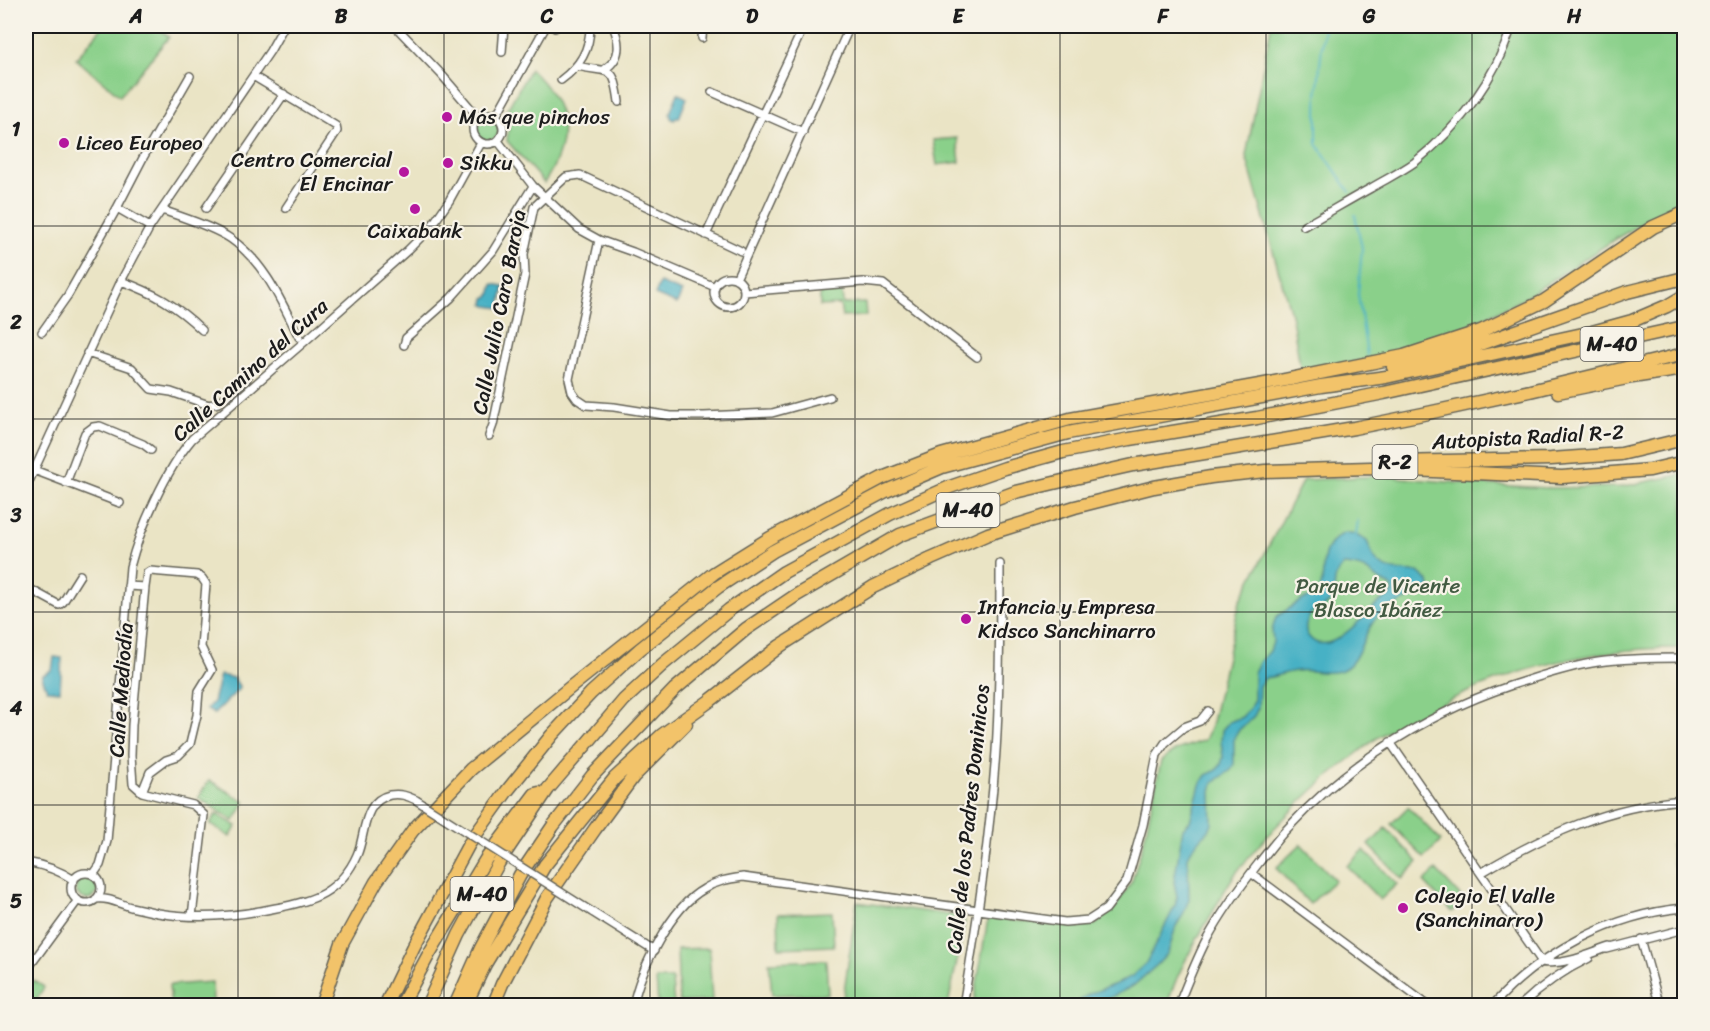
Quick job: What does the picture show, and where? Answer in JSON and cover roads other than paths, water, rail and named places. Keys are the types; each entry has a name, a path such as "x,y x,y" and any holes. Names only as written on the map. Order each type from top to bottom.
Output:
{"highway":[{"path":"321,1005 342,945 376,882 413,830 471,769 714,573 770,538 882,478 941,455 1070,418 1265,384 1404,356 1481,331 1544,301 1653,227 1684,213"},
{"path":"1320,386 1474,346 1627,292 1684,278"},
{"path":"385,1005 469,844 507,791 552,735 591,693 640,649 718,587 773,550 886,491 942,467 1068,433 1320,386 1386,377 1593,332 1632,321 1684,296"},
{"path":"1539,360 1648,322 1684,304"},
{"name":"M-40","path":"427,1005 459,935 499,862 548,789 624,700 662,664 729,610 784,572 890,514 950,487 1005,468 1063,452 1384,393 1684,327"},
{"name":"M-40","path":"455,1005 481,948 520,875 592,776 675,689 746,629 795,596 900,535 1016,492 1133,465 1354,428 1530,391 1684,354"},
{"path":"1530,391 1550,394 1684,369"},
{"name":"Autopista Radial R-2","path":"1265,471 1310,463 1483,461 1621,454 1684,439"},
{"path":"465,1005 485,964 545,865 615,778 662,735 780,646 873,587 988,534 1075,507 1154,487 1265,471 1370,468 1562,477 1650,470 1684,462"},
{"path":"493,1005 547,898 595,829 633,777 711,700"},
{"path":"401,1005 486,859 535,794 548,789"},
{"path":"501,1005 524,940"}],"street":[{"path":"26,488 121,280 150,226 270,51 284,26"},
{"path":"395,26 478,117"},
{"path":"502,52 504,26"},
{"path":"496,116 546,26"},
{"path":"561,80 577,66 586,51 591,26"},
{"path":"577,66 592,70 605,69 612,65 617,58 618,51 613,26"},
{"path":"702,38 703,26"},
{"path":"706,235 804,26"},
{"path":"736,279 850,26"},
{"path":"1304,226 1393,177 1438,142 1460,120 1478,96 1499,61 1512,26"},
{"path":"605,69 612,74 617,84 619,102"},
{"path":"42,332 68,295 190,76"},
{"path":"253,76 336,126 337,131 286,208"},
{"path":"712,92 803,132"},
{"path":"206,208 284,94"},
{"path":"484,114 496,116 503,125 504,131 498,141 493,144 481,143 476,139 472,128 478,117 484,114"},
{"name":"Calle Julio Caro Baroja","path":"498,141 533,186 579,229 599,240 715,287"},
{"name":"Calle Camino del Cura","path":"93,875 100,865 107,841 128,586 133,552 179,454 192,439 408,250 431,227 449,201 481,143"},
{"name":"Calle Julio Caro Baroja","path":"489,436 525,274 524,254 534,207 566,177 580,175 741,251"},
{"name":"Calle Julio Caro Baroja","path":"404,345 406,338 451,298 493,251 533,186"},
{"path":"117,208 150,226"},
{"path":"162,210 230,238 254,260 269,278 299,337"},
{"path":"599,240 569,380 572,392 577,399 586,405 671,416 704,417 772,413 830,397"},
{"path":"724,278 736,279 742,284 743,299 739,304 726,308 716,300 715,287 724,278"},
{"path":"121,280 147,290 184,312 202,330"},
{"path":"744,292 862,282 883,284 977,357"},
{"path":"87,353 132,368 150,389 171,392 209,405 218,403 246,380 250,372"},
{"path":"66,483 85,433 93,428 100,426 143,444 151,450"},
{"path":"34,470 120,503"},
{"name":"Calle de los Padres Dominicos","path":"963,1005 979,910 997,726 1000,564"},
{"name":"Calle Mediodía","path":"150,571 196,575 202,578 206,584 201,647 212,670 199,691 197,715 190,744 178,756 166,760 150,772 142,792 133,784 131,756 146,587 147,573 150,571"},
{"path":"26,587 58,604 63,602 80,575"},
{"path":"128,586 146,587"},
{"path":"1178,1005 1208,939 1229,903 1283,832 1338,780 1390,742 1407,731 1495,689 1545,674 1597,662 1684,658"},
{"path":"633,1005 641,978 678,910 702,890 718,882 743,877 1065,922 1089,920 1106,909 1127,881 1143,825 1157,755 1165,743 1184,727 1200,721 1208,711"},
{"path":"1390,742 1542,962 1552,964 1684,928"},
{"path":"142,792 193,805 204,815 192,916"},
{"path":"110,900 104,895 98,879 93,875 83,874 74,880 72,891 78,900 90,902 96,899 110,900 158,913 192,916 236,915 296,904 324,893 335,885 351,867 358,853 370,808 384,796 400,794 416,800 654,951"},
{"path":"1481,873 1521,849 1578,824 1625,810 1684,800"},
{"path":"26,862 51,867 74,880"},
{"path":"1251,873 1429,1005"},
{"path":"96,899 101,890"},
{"path":"26,971 78,900"},
{"path":"1492,1005 1542,962 1576,940 1627,920 1684,908"},
{"path":"1641,939 1660,1005"},
{"path":"1520,1005 1534,992 1571,967 1610,947"}],"water":[{"path":"678,93 687,98 679,118 674,120 670,113"},
{"path":"660,283 682,292 677,304 655,295"},
{"path":"493,284 504,286 500,308 484,304 485,298 490,296"},
{"path":"1344,533 1356,535 1367,541 1372,554 1381,565 1392,570 1418,572 1429,582 1430,587 1378,616 1353,661 1341,671 1296,671 1265,678 1259,686 1258,708 1254,716 1234,738 1234,764 1231,770 1213,783 1211,791 1212,824 1193,847 1188,857 1189,899 1176,926 1168,953 1133,986 1095,1005 1074,1005 1089,994 1132,976 1146,963 1175,906 1177,897 1174,882 1183,828 1190,821 1200,785 1206,775 1221,765 1222,730 1229,722 1242,717 1250,708 1254,699 1254,672 1260,661 1270,651 1276,617 1302,600 1318,595 1323,577 1325,554 1334,540","holes":["1344,565 1366,570 1392,587 1393,593 1344,635 1326,643 1317,643 1306,632 1308,619 1311,613 1326,605 1331,599 1339,570"]},
{"path":"54,657 62,658 60,691 47,690 42,677 52,670"},
{"path":"220,675 234,678 240,688 214,714 206,709 213,702"}],"waterway":[{"path":"1324,26 1317,95 1317,144 1350,192"},
{"path":"1355,215 1362,248 1358,294 1367,355"},
{"path":"1354,537 1358,520"}],"place":[{"name":"Más que pinchos","path":"447,117"},
{"name":"Liceo Europeo","path":"64,143"},
{"name":"Sikku","path":"448,163"},
{"name":"Centro Comercial El Encinar","path":"404,172"},
{"name":"Caixabank","path":"415,209"},
{"name":"Infancia y Empresa Kidsco Sanchinarro","path":"966,619"},
{"name":"Colegio El Valle (Sanchinarro)","path":"1403,908"}],"park label":[{"name":"Parque de Vicente Blasco Ibáñez","path":"1378,598"}]}
